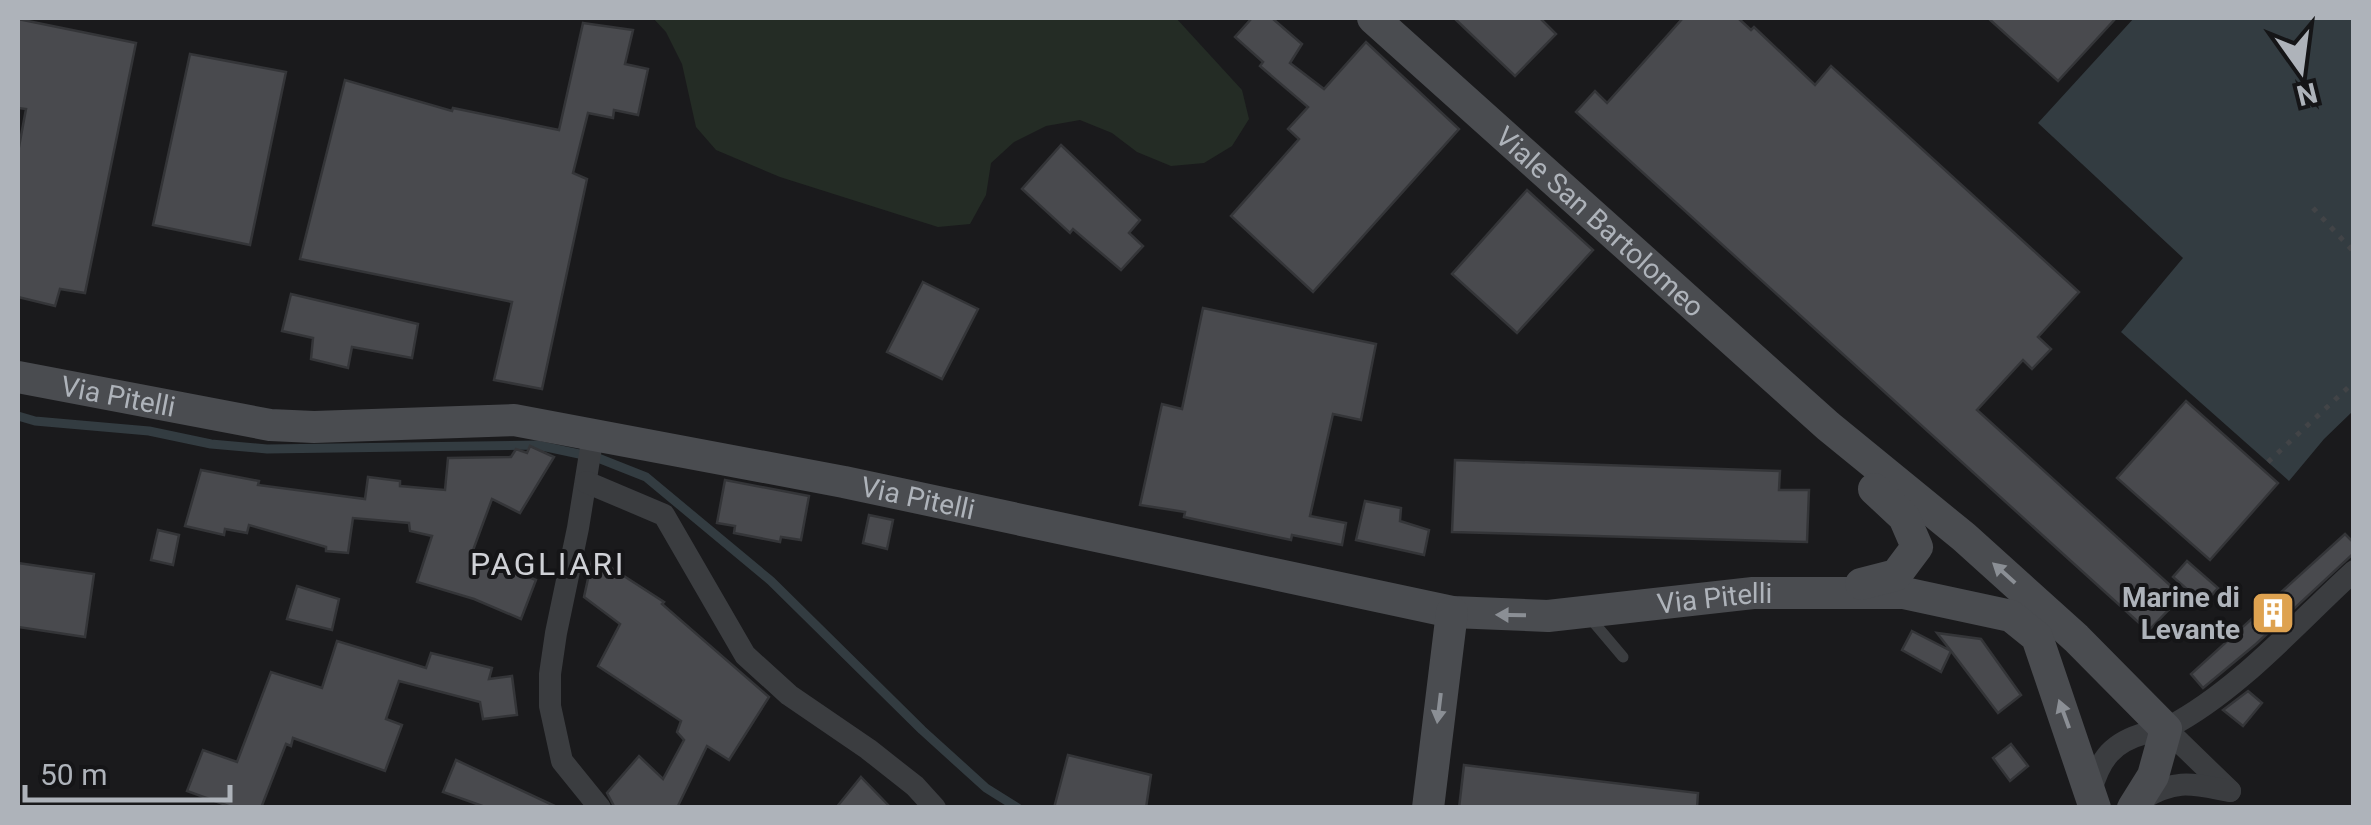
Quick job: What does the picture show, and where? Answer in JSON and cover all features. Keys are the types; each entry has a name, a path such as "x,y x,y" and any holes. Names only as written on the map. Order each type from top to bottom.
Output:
{"main road":[{"name":"Viale San Bartolomeo","path":"1372,18 1828,426 1964,536 2076,638 2166,729"},
{"name":"Via Pitelli","path":"18,377 270,425 514,420 844,482 1452,612 1548,616 1753,593 1904,593 2024,626 2093,799"},
{"name":"Viale San Bartolomeo","path":"1828,426 1823,438 1830,449 1904,517"},
{"name":"Via Pitelli","path":"1817,594 1903,571 1918,547 1904,517"},
{"path":"1428,808 1452,612"},
{"path":"2134,805 2153,776 2166,729"}],"street":[{"path":"593,436 556,632 550,706 562,761 600,808"},
{"path":"586,478 664,515 745,655 788,695 915,786 935,808"},
{"path":"2093,799 2098,764 2110,750 2124,740 2166,729 2220,694 2354,571"},
{"name":"Viale San Bartolomeo","path":"2134,805 2170,784 2187,782 2230,792 2166,729"}],"lane":[{"path":"1584,611 1623,657"}],"path":[{"path":"2313,208 2354,252"},
{"path":"2268,462 2354,382"}],"shaded area":[{"path":"653,18 1176,18 1242,90 1249,119 1232,146 1204,163 1171,166 1080,120 1046,126 1014,142 991,163 986,195 970,224 938,227 780,177 716,150 696,127 682,64 666,32"},
{"path":"2134,18 2353,18 2353,411 2289,481 2121,332 2183,258 2038,123"}],"building":[{"path":"1252,18 1272,18 1302,44 1290,63 1324,89 1366,42 1459,129 1313,292 1231,216 1299,139 1288,129 1308,107 1260,66 1263,62 1235,37"},
{"path":"1454,18 1540,18 1556,34 1515,76"},
{"path":"1683,18 1738,18 1751,30 1754,27 1815,85 1831,66 2079,292 2038,337 2051,349 2032,369 2023,360 1977,410 2182,596 2148,631 1576,112 1595,91 1607,103"},
{"path":"1988,18 2116,18 2058,81"},
{"path":"18,19 136,43 85,293 60,289 55,306 18,297 18,152 26,109 18,108"},
{"path":"583,23 633,30 625,64 648,69 638,115 614,110 613,118 588,113 573,173 587,179 542,389 494,380 512,302 300,259 345,80 452,111 453,108 559,130"},
{"path":"190,54 286,72 250,245 153,225"},
{"path":"1061,145 1140,220 1129,233 1143,246 1121,270 1073,229 1070,233 1022,189"},
{"path":"1527,190 1593,250 1517,333 1452,274"},
{"path":"923,282 978,309 942,379 887,352"},
{"path":"291,294 418,324 412,358 352,347 348,368 311,359 313,338 282,331"},
{"path":"1203,308 1376,344 1361,420 1333,414 1310,516 1346,523 1342,545 1292,535 1291,540 1184,517 1185,512 1140,505 1162,404 1182,409"},
{"path":"2186,401 2278,483 2210,560 2117,478"},
{"path":"530,446 554,457 520,513 492,499 472,553 536,580 521,619 474,599 417,582 432,536 410,531 409,523 353,518 348,553 326,551 326,547 249,525 247,533 225,529 224,535 185,526 201,470 259,481 258,485 365,499 368,477 400,481 400,486 445,490 448,458 511,457 516,449 527,453"},
{"path":"1455,460 1780,471 1779,490 1809,490 1807,542 1452,532"},
{"path":"725,480 809,496 801,540 781,537 780,542 734,533 735,526 717,523"},
{"path":"1365,501 1401,508 1400,521 1429,530 1424,555 1356,540"},
{"path":"869,515 893,520 887,549 863,543"},
{"path":"158,530 179,535 173,565 151,560"},
{"name":"Marine di Levante","path":"2345,534 2354,543 2354,553 2203,688 2191,674"},
{"path":"593,556 664,602 769,697 729,760 707,746 677,808 615,808 607,793 639,756 663,779 684,740 677,732 681,721 598,666 620,624 584,597"},
{"path":"2187,561 2218,588 2204,604 2173,577"},
{"path":"18,563 94,574 85,637 18,627"},
{"path":"297,586 339,599 332,630 287,619"},
{"path":"1912,631 1951,651 1941,672 1902,650"},
{"path":"1937,633 1981,639 2021,695 1998,713"},
{"path":"337,641 426,668 431,653 492,668 489,679 512,676 517,715 483,719 480,702 399,681 386,719 402,725 385,771 293,738 291,746 286,744 261,808 234,808 187,791 203,750 237,762 271,672 322,688"},
{"path":"2248,691 2262,703 2243,726 2223,710"},
{"path":"2011,744 2028,766 2010,781 1993,758"},
{"path":"1068,755 1151,775 1146,808 1054,808"},
{"path":"456,760 559,808 488,808 443,792"},
{"path":"1464,765 1698,793 1697,808 1459,808"},
{"path":"861,777 891,808 836,808"}],"waterway":[{"path":"18,416 267,449 537,445 598,458 646,477 771,581 922,730 986,788 1018,808"}],"place":[{"name":"Marine di Levante","path":"2273,613"}],"district":[{"name":"PAGLIARI","path":"548,564"}]}
